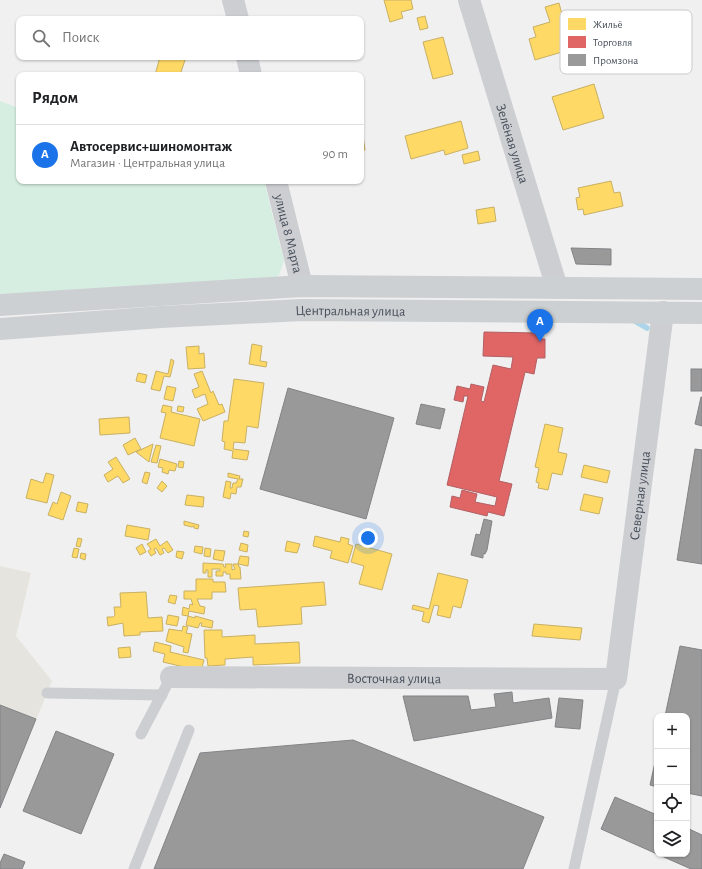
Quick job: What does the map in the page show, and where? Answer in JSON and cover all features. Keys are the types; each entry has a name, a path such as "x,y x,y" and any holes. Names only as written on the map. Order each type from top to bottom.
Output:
{"main road":[{"name":"Центральная улица","path":"0,305 302,286 702,289"},
{"name":"Центральная улица","path":"0,329 161,317 302,310 702,313"}],"street":[{"path":"234,0 237,16"},
{"name":"Зелёная улица","path":"469,0 557,288"},
{"path":"248,60 250,72"},
{"name":"улица 8 Марта","path":"277,184 302,286"},
{"name":"Северная улица","path":"616,679 663,312"},
{"name":"Восточная улица","path":"167,686 616,679"}],"lane":[{"path":"574,869 616,679"},
{"path":"47,693 167,686"},
{"path":"141,734 167,686"},
{"path":"134,869 189,730"}],"shaded area":[{"path":"0,566 31,573 16,636 52,681 0,808"}],"green space":[{"path":"0,101 16,107 16,184 265,184 284,261 279,275 268,283 0,300"}],"building: Жильё":[{"path":"384,0 411,0 413,9 401,12 403,18 390,22"},
{"path":"559,3 561,10 560,53 535,60 529,39 536,37 533,27 550,22 545,7"},
{"path":"425,16 428,28 420,30 417,18"},
{"path":"443,37 453,74 433,79 423,42"},
{"path":"159,60 185,60 181,72 156,72"},
{"path":"594,84 604,118 563,130 552,97"},
{"path":"461,121 468,148 445,155 444,150 411,159 405,136"},
{"path":"478,151 480,160 464,164 462,155"},
{"path":"611,181 614,193 620,192 623,206 584,215 583,209 578,210 576,198 580,197 578,188"},
{"path":"494,207 496,221 478,224 476,210"},
{"path":"252,344 262,346 260,361 267,362 266,367 249,364"},
{"path":"199,346 199,354 204,353 205,368 188,369 186,347"},
{"path":"171,359 174,361 170,377 164,376 160,391 151,389 156,371 168,374"},
{"path":"202,371 211,393 213,391 219,405 222,404 225,412 203,421 197,409 208,404 205,394 195,398 192,390 199,387 194,374"},
{"path":"138,373 147,375 145,383 136,381"},
{"path":"234,379 264,383 258,428 247,426 245,443 234,442 233,449 249,451 247,460 232,458 233,451 224,449 225,442 222,441 224,421 228,421"},
{"path":"167,386 176,388 173,401 164,399"},
{"path":"163,405 172,407 171,412 200,419 194,446 160,438 166,413 161,412"},
{"path":"178,406 184,407 183,412 177,411"},
{"path":"129,417 130,433 100,435 99,419"},
{"path":"545,424 563,428 558,452 567,454 562,475 552,473 548,490 538,488 539,483 536,482 539,468 535,467"},
{"path":"135,438 141,449 128,455 123,445"},
{"path":"153,444 149,462 136,452"},
{"path":"156,445 161,446 157,463 151,462"},
{"path":"116,457 130,479 123,483 118,476 108,482 104,475 113,469 108,462"},
{"path":"160,459 177,464 175,471 169,470 168,474 162,472 163,468 158,467"},
{"path":"179,461 184,462 183,468 178,467"},
{"path":"584,465 610,471 607,483 581,477"},
{"path":"145,472 150,473 147,484 142,482"},
{"path":"46,473 54,475 47,503 26,498 31,479 43,483"},
{"path":"228,473 240,476 239,479 243,479 241,487 237,487 236,494 231,493 230,499 223,497 226,481 231,482 230,488 232,488 233,483 236,483 238,479 228,477"},
{"path":"162,481 167,486 162,492 157,488"},
{"path":"61,492 71,496 63,520 48,515 53,502 57,504"},
{"path":"584,494 603,498 599,514 580,510"},
{"path":"187,495 204,497 203,507 185,505"},
{"path":"78,502 88,504 86,513 76,511"},
{"path":"184,521 199,525 198,529 194,528 194,526 184,525"},
{"path":"127,525 150,529 148,540 125,536"},
{"path":"244,531 249,532 248,537 243,536"},
{"path":"315,536 340,542 341,537 349,539 348,544 353,546 348,563 330,558 332,551 313,546"},
{"path":"78,538 82,539 80,547 76,546"},
{"path":"156,539 160,546 167,541 173,550 168,553 164,548 162,549 164,553 160,555 156,548 154,549 156,553 151,556 148,551 151,549 147,544"},
{"path":"287,541 300,544 297,553 285,551"},
{"path":"241,543 248,545 247,552 239,550"},
{"path":"142,544 146,552 140,555 136,548"},
{"path":"356,544 392,554 382,590 359,584 364,566 351,562"},
{"path":"195,546 203,547 202,554 194,552"},
{"path":"74,548 79,549 77,558 72,557"},
{"path":"205,548 211,549 210,557 204,556"},
{"path":"215,550 225,551 223,561 213,559"},
{"path":"177,551 184,552 182,559 176,557"},
{"path":"81,553 86,554 85,560 80,558"},
{"path":"240,556 249,557 248,566 238,564"},
{"path":"203,563 223,564 224,567 226,567 225,564 232,564 232,570 235,569 233,564 238,564 240,567 241,579 230,579 230,574 226,574 226,572 223,572 223,576 216,576 216,571 220,571 220,569 212,569 212,577 208,577 208,570 206,570 206,573 203,573"},
{"path":"438,573 468,580 461,608 453,606 450,618 437,615 439,606 434,605 429,623 422,621 424,612 412,609 413,605 429,609"},
{"path":"196,579 213,579 213,582 225,582 226,592 212,592 212,599 197,599 200,606 205,607 204,614 189,611 188,616 182,615 183,607 189,609 190,604 193,605 191,599 184,599 184,591 196,591"},
{"path":"324,582 326,605 301,607 302,624 258,627 256,609 240,610 238,588"},
{"path":"146,592 148,618 162,617 163,631 140,632 140,635 124,636 123,623 108,626 107,617 113,617 115,615 114,607 121,607 120,593"},
{"path":"170,595 177,596 175,604 168,602"},
{"path":"168,615 179,617 177,626 166,624"},
{"path":"188,616 195,618 195,616 213,621 212,628 201,626 202,623 200,623 198,628 186,625"},
{"path":"534,624 582,628 580,640 532,636"},
{"path":"183,626 188,627 186,633 192,634 188,653 183,652 184,647 166,641 169,629 182,631"},
{"path":"204,630 222,630 222,637 255,635 255,644 299,642 300,663 253,665 253,657 225,659 225,665 208,666 207,658 205,658"},
{"path":"155,642 171,646 170,652 204,660 201,671 163,662 165,654 153,651"},
{"path":"130,647 131,657 119,658 118,648"}],"building: Торговля":[{"path":"484,332 538,333 538,339 545,339 545,358 537,358 534,374 525,372 499,481 512,484 504,516 488,512 487,516 450,507 452,496 460,498 462,490 477,494 475,502 495,506 497,497 447,485 468,396 464,396 463,402 454,400 457,386 470,389 471,384 484,387 481,401 484,402 493,365 511,369 513,357 483,356"}],"building: Промзона":[{"path":"571,248 611,249 611,265 576,264"},
{"path":"691,369 702,369 702,391 691,391"},
{"path":"288,388 394,418 366,519 260,489"},
{"path":"702,397 702,426 695,424"},
{"path":"421,404 445,409 440,429 416,424"},
{"path":"695,449 702,450 702,564 677,560"},
{"path":"484,519 492,521 487,550 485,554 483,554 483,558 471,555 476,534 480,535"},
{"path":"680,646 702,650 702,796 690,794 690,713 666,713"},
{"path":"512,692 513,703 549,698 552,718 414,741 403,696 468,696 471,710 496,707 494,694"},
{"path":"559,698 583,700 580,729 555,727"},
{"path":"0,705 36,719 0,808"},
{"path":"56,731 114,754 81,834 23,811"},
{"path":"353,740 544,817 523,869 154,869 200,753"},
{"path":"654,767 654,786 650,785"},
{"path":"615,797 654,814 654,853 601,829"},
{"path":"690,829 702,835 702,869 691,869 664,857 690,857"},
{"path":"4,854 25,862 22,869 0,869 0,863"}],"waterway":[{"path":"635,321 647,328"}],"place":[{"name":"Автосервис+шиномонтаж","path":"540,342"}]}
